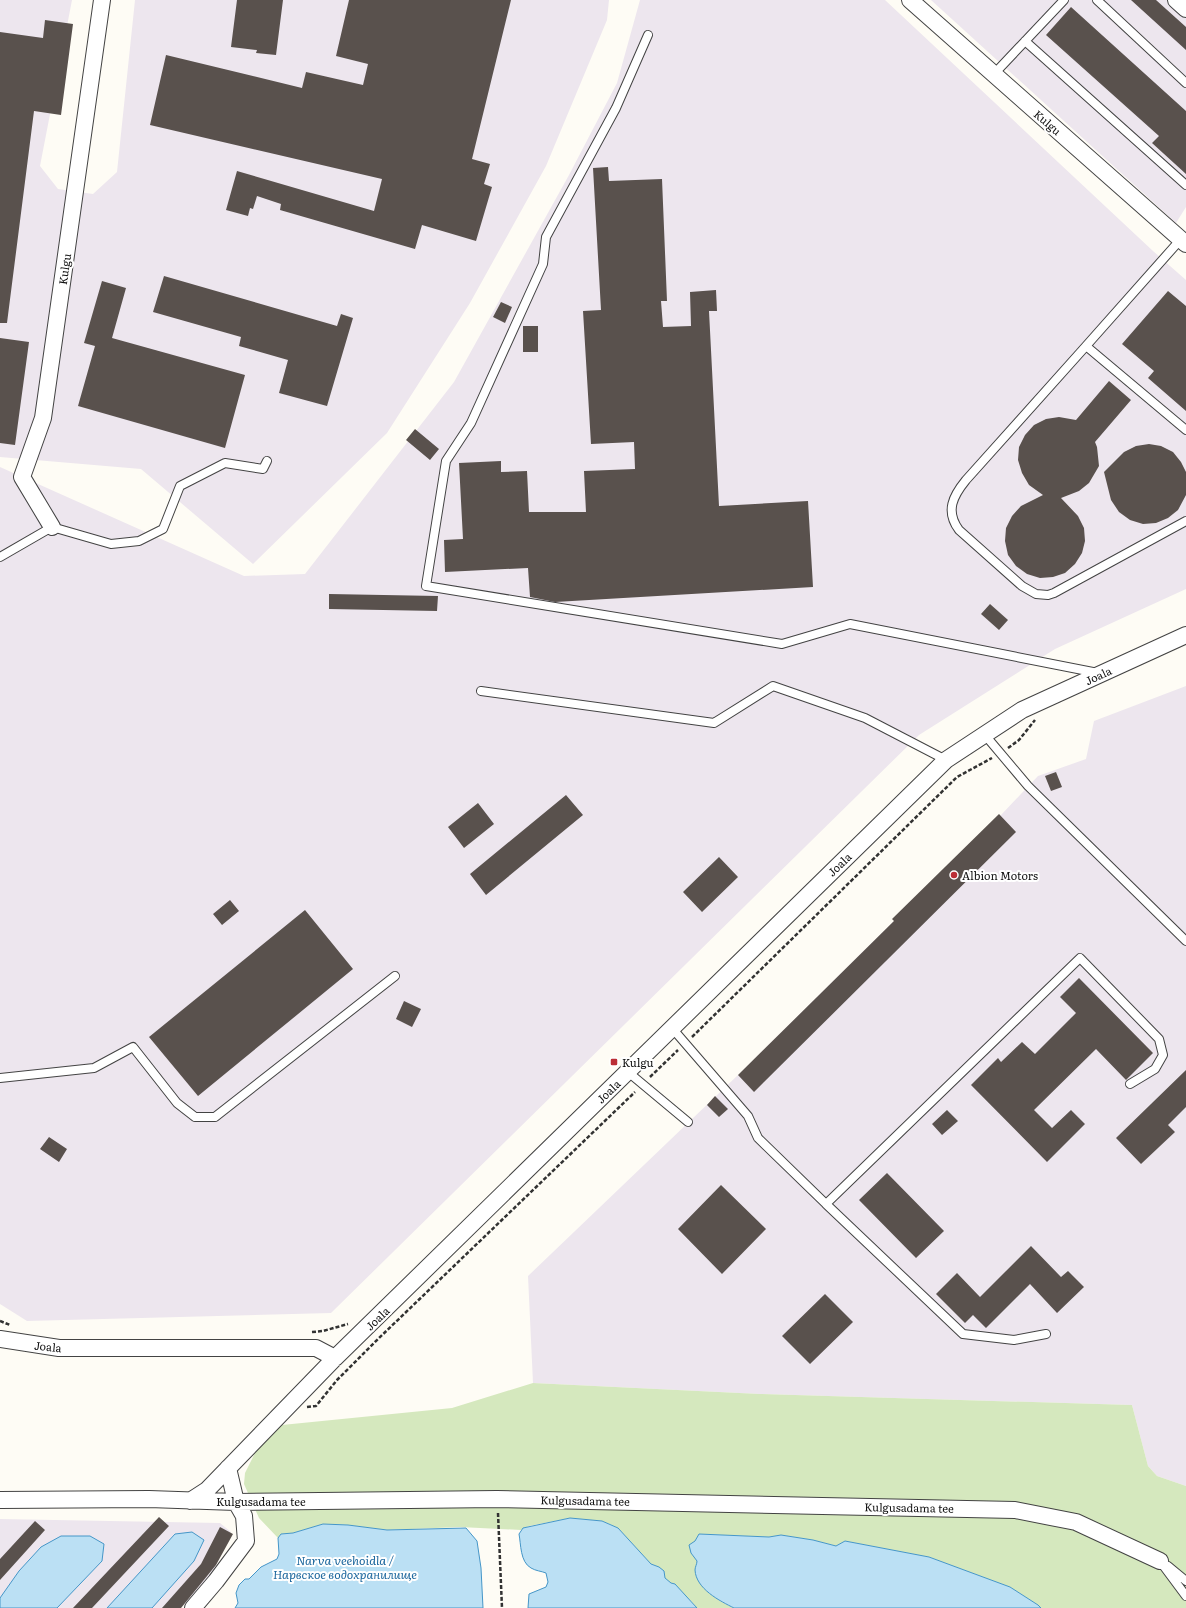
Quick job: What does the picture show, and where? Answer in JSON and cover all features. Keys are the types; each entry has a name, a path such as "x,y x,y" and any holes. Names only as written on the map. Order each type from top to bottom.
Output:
{"street":[{"name":"Kulgu","path":"52,527 22,477 43,418 102,0"},
{"name":"Kulgu","path":"910,0 1183,241"},
{"path":"1176,0 1186,9"},
{"name":"Joala","path":"0,1339 59,1348 316,1348 335,1358 946,760 1022,710 1186,636"},
{"path":"190,1501 207,1490 335,1358"},
{"path":"193,1608 216,1581 246,1541 244,1516 236,1502 228,1468"},
{"name":"Kulgusadama tee","path":"0,1500 149,1499 236,1502 497,1498 1015,1510 1076,1522 1160,1561"}],"lane":[{"path":"994,74 1064,0"},
{"path":"1097,0 1186,83"},
{"path":"648,35 616,108 546,237 543,264 471,423 446,460 426,586 782,644 850,624 1101,674"},
{"path":"1025,41 1186,185"},
{"path":"1183,241 1086,346 958,490 952,506 952,519 959,530 1022,586 1036,594 1042,595 1054,593 1186,521"},
{"path":"1086,346 1186,430"},
{"path":"0,557 52,527 111,544 139,541 163,529 180,486 225,463 263,470 267,461"},
{"path":"481,691 714,723 773,686 865,718 946,760"},
{"path":"985,734 1028,786 1186,941"},
{"path":"826,1204 1080,958 1159,1039 1163,1055 1155,1069 1130,1084"},
{"path":"0,1078 94,1068 133,1047 176,1103 195,1117 215,1117 395,976"},
{"path":"672,1028 748,1116 758,1138 963,1334 1014,1340 1046,1334"},
{"path":"628,1072 688,1122"},
{"path":"1160,1561 1186,1581"},
{"path":"1160,1561 1186,1596"}],"path":[{"path":"283,1412 316,1406 337,1380 378,1339 643,1084 958,777 1000,753 1019,740 1036,719"},
{"path":"497,1498 502,1608"}],"shaded area":[{"path":"0,0 72,0 40,166 58,189 93,194 117,172 135,0 609,0 607,20 546,166 470,303 387,433 253,564 141,469 0,457"},
{"path":"640,0 885,0 1153,251 1186,280 1186,589 1055,649 919,735 331,1313 27,1321 0,1304 0,467 244,576 305,574 454,382 569,175 617,83"},
{"path":"931,0 1168,0 1186,16 1186,207 1176,223"},
{"path":"1186,686 1186,1486 1157,1476 1148,1466 1132,1405 760,1394 533,1383 528,1276 738,1075 1001,815 1038,776 1086,759 1094,721"},
{"path":"0,1519 220,1523 231,1532 212,1574 181,1608 0,1608"}],"green space":[{"path":"533,1383 760,1394 1132,1405 1148,1466 1157,1476 1186,1486 1186,1608 1041,1608 1010,1587 929,1557 845,1541 836,1546 813,1540 781,1535 769,1537 699,1534 691,1553 698,1561 695,1570 720,1601 734,1608 697,1608 665,1578 659,1567 651,1564 618,1528 602,1521 570,1518 529,1526 521,1530 460,1527 387,1530 348,1525 323,1524 293,1533 281,1534 278,1538 259,1518 244,1484 245,1473 257,1449 282,1425 452,1408"}],"water":[{"path":"570,1518 602,1521 618,1528 651,1564 664,1571 665,1578 671,1583 675,1584 697,1608 528,1608 529,1594 546,1587 548,1582 546,1573 531,1568 525,1562 519,1534 523,1528"},
{"name":"Narva veehoidla / Нарвское водохранилище","path":"323,1524 348,1525 387,1530 466,1528 477,1541 481,1568 483,1608 235,1608 238,1603 236,1593 239,1585 245,1579 249,1579 261,1567 277,1559 279,1554 278,1538 281,1534 293,1533"},
{"path":"192,1532 204,1540 194,1561 152,1608 107,1608 175,1534"},
{"path":"699,1534 769,1537 781,1535 813,1540 836,1546 845,1541 929,1557 1010,1587 1041,1608 734,1608 710,1594 704,1589 696,1577 695,1570 697,1561 691,1553 689,1545 695,1541"},
{"path":"61,1536 90,1536 104,1544 102,1561 57,1608 0,1608 0,1598 19,1571 41,1547"}],"building":[{"path":"237,0 283,0 276,55 256,53 257,50 231,47"},
{"path":"349,0 511,0 472,159 490,164 484,184 492,187 476,241 422,225 415,249 280,210 281,204 257,196 253,209 250,208 248,216 226,210 237,171 374,211 382,179 150,125 166,55 302,88 306,72 363,85 368,64 336,56"},
{"path":"1131,0 1156,0 1186,27 1186,50"},
{"path":"1071,7 1186,111 1186,174 1152,143 1159,136 1046,35"},
{"path":"45,20 73,24 61,115 34,111 7,323 0,323 0,32 43,38"},
{"path":"608,167 609,181 662,179 667,301 661,301 663,327 691,326 690,292 716,290 717,311 709,311 719,506 808,501 813,587 555,602 530,597 528,568 445,572 444,540 463,539 459,463 501,461 501,472 527,471 529,512 586,512 584,471 635,469 634,442 591,444 583,311 601,310 593,168"},
{"path":"164,276 337,326 341,314 353,318 327,406 279,393 288,360 239,346 241,337 153,312"},
{"path":"102,281 126,288 112,338 245,375 225,448 78,406 95,346 84,343"},
{"path":"1168,291 1186,306 1186,411 1148,378 1154,371 1122,344"},
{"path":"501,302 512,307 505,323 493,317"},
{"path":"523,326 538,326 538,352 523,352"},
{"path":"0,338 29,342 15,445 0,443"},
{"path":"1109,381 1131,400 1095,442 1099,466 1089,483 1079,491 1061,498 1078,516 1084,528 1085,541 1082,553 1075,564 1065,573 1053,577 1040,578 1027,574 1016,566 1008,555 1005,541 1006,528 1012,516 1021,506 1043,495 1029,485 1022,473 1018,460 1019,447 1025,435 1034,425 1046,419 1059,417 1076,420"},
{"path":"415,429 439,449 430,460 406,440"},
{"path":"1149,444 1161,446 1173,452 1181,462 1186,472 1186,495 1178,510 1168,518 1156,523 1143,524 1130,520 1119,512 1111,500 1104,472 1124,452 1136,446"},
{"path":"329,594 438,596 437,611 329,609"},
{"path":"990,604 1008,620 999,630 981,614"},
{"path":"1056,772 1062,787 1051,791 1045,776"},
{"path":"566,795 583,815 486,895 470,874"},
{"path":"478,803 494,824 464,848 448,827"},
{"path":"999,814 1016,832 754,1092 738,1075 894,921 892,919"},
{"path":"719,857 738,877 702,912 683,892"},
{"path":"230,900 239,911 222,925 213,914"},
{"path":"305,910 353,969 198,1096 149,1037"},
{"path":"1079,978 1153,1053 1126,1080 1096,1049 1034,1110 1052,1128 1071,1110 1085,1124 1047,1162 971,1085 998,1058 1001,1062 1022,1042 1035,1054 1076,1013 1060,997"},
{"path":"404,1001 421,1009 412,1027 396,1019"},
{"path":"1186,1070 1186,1107 1168,1125 1175,1132 1141,1164 1116,1138"},
{"path":"715,1096 728,1109 719,1117 707,1105"},
{"path":"947,1110 958,1121 942,1135 932,1124"},
{"path":"49,1137 67,1149 59,1162 40,1149"},
{"path":"887,1173 944,1231 916,1258 859,1200"},
{"path":"721,1185 766,1229 722,1274 678,1229"},
{"path":"1031,1246 1061,1277 1068,1271 1084,1287 1057,1313 1030,1284 986,1328 973,1315 965,1323 936,1294 957,1273 980,1297"},
{"path":"825,1294 853,1322 810,1364 782,1336"},
{"path":"159,1517 169,1526 92,1608 73,1608"},
{"path":"35,1521 45,1530 0,1580 0,1559"},
{"path":"220,1527 233,1534 216,1565 181,1608 162,1608 201,1564"}],"place":[{"name":"Albion Motors","path":"954,875"},
{"name":"Kulgu","path":"614,1062"}]}
